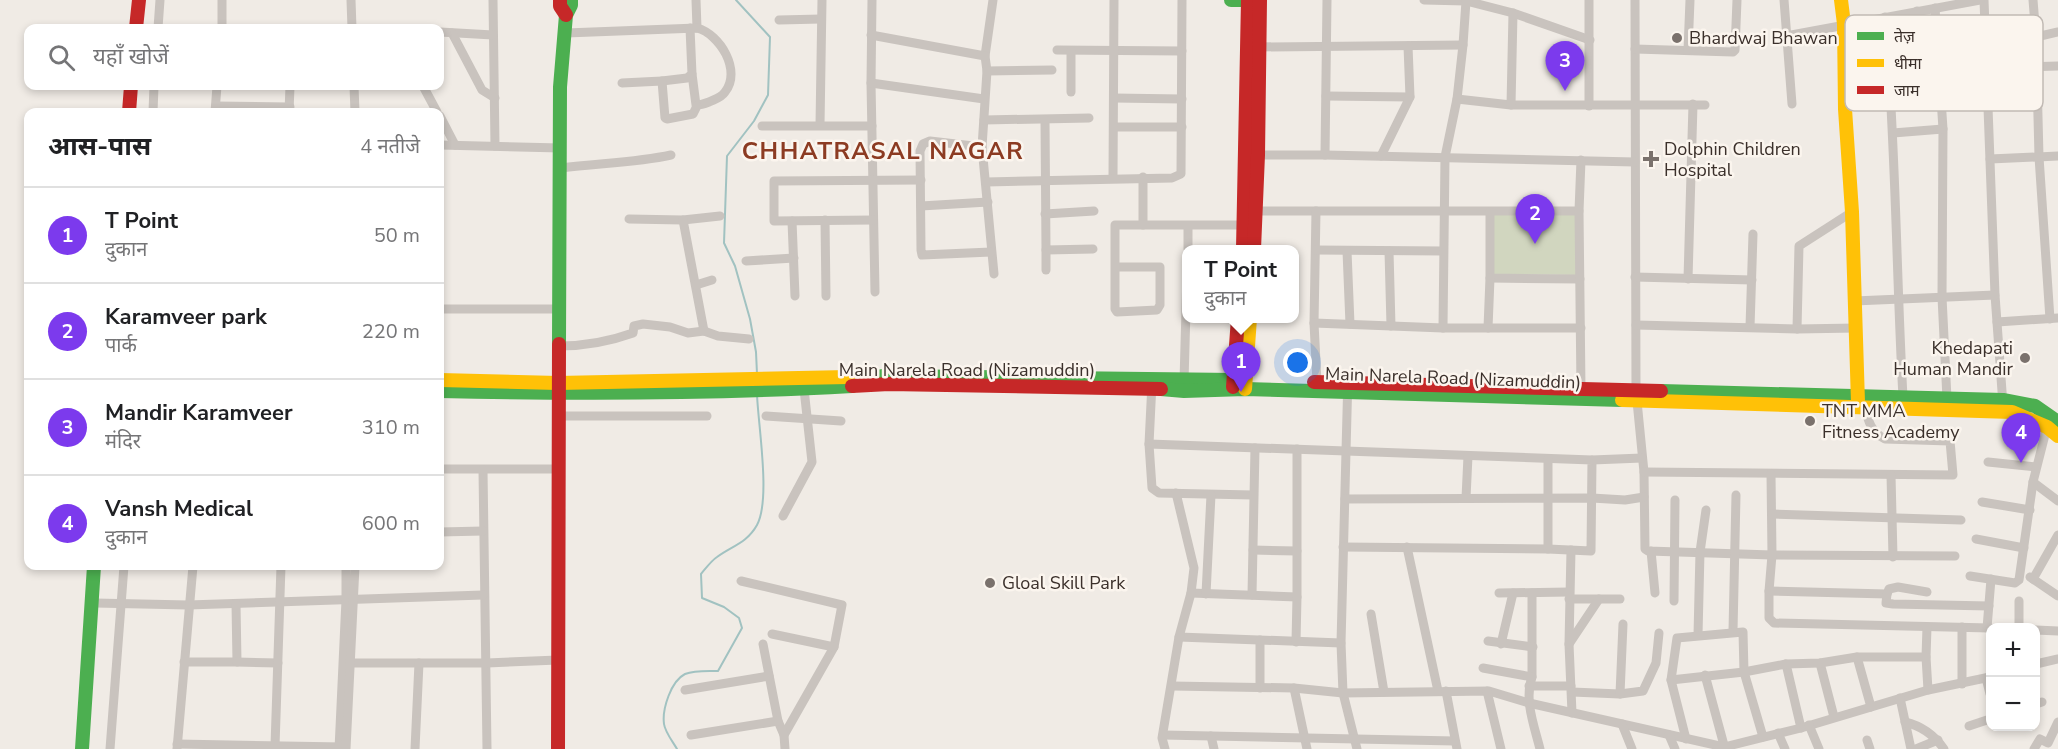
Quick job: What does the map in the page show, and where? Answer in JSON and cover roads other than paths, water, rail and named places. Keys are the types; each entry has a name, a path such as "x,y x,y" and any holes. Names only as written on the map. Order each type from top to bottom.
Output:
{"street":[{"path":"130,24 132,0"},
{"path":"136,24 138,0"},
{"path":"158,24 160,0"},
{"path":"222,0 222,24"},
{"path":"351,0 352,24"},
{"path":"493,0 495,146"},
{"path":"560,0 560,6 566,15"},
{"path":"558,749 560,87 566,15 571,0"},
{"path":"696,0 692,74 695,104 698,105"},
{"path":"820,125 822,0"},
{"path":"872,0 871,83 876,292"},
{"path":"993,0 985,56 987,71 982,147 994,274"},
{"path":"1113,178 1114,0"},
{"path":"986,182 1172,178 1181,174 1182,0"},
{"path":"1231,0 1260,0 1249,215 1244,245"},
{"path":"1248,0 1252,155"},
{"path":"1325,155 1327,0"},
{"path":"1424,0 1476,2 1590,40"},
{"path":"1589,0 1589,106"},
{"path":"1635,0 1636,396 1644,472 1645,549 1651,552 1673,553 1955,556"},
{"path":"1688,50 1690,0"},
{"path":"1635,49 1735,51 1737,0"},
{"path":"1784,0 1791,104"},
{"path":"1841,0 1844,24 1845,109"},
{"path":"1896,15 1982,0 1983,15"},
{"path":"2033,0 2034,15"},
{"path":"1443,328 1445,158 1457,99 1466,1"},
{"path":"1935,8 1936,15"},
{"path":"1917,11 1917,15"},
{"path":"1511,105 1513,14"},
{"path":"779,20 821,19"},
{"path":"1786,36 1844,24"},
{"path":"566,33 694,28 705,30 721,46 728,57 730,78 726,91 720,98 698,105 693,114 665,118 662,81"},
{"path":"444,32 493,35"},
{"path":"2043,35 2058,32"},
{"path":"452,33 482,90 495,98"},
{"path":"871,35 985,56"},
{"path":"1259,47 1463,45"},
{"path":"1381,156 1410,98 1408,46"},
{"path":"1058,50 1182,51"},
{"path":"1071,51 1071,92"},
{"path":"2043,67 2058,66"},
{"path":"987,71 1052,70"},
{"path":"622,83 687,78 692,74"},
{"path":"871,83 984,99"},
{"path":"127,90 127,108"},
{"path":"128,108 130,90"},
{"path":"153,108 154,90"},
{"path":"216,108 218,90"},
{"path":"289,108 290,90"},
{"path":"354,90 355,108"},
{"path":"425,90 435,108"},
{"path":"1326,96 1410,98"},
{"path":"1114,98 1182,99"},
{"path":"1457,99 1511,105 1705,105"},
{"path":"1688,279 1693,104"},
{"path":"1644,472 1953,475 1950,441 1884,439 1876,435 1868,423 1860,403 1845,111"},
{"path":"1892,111 1897,299 1903,397"},
{"path":"1942,111 1942,297 1947,399"},
{"path":"1988,111 1995,295 2003,406"},
{"path":"1997,322 2054,318 2039,157 2037,111"},
{"path":"984,120 1089,118"},
{"path":"1045,120 1046,270"},
{"path":"444,125 455,145"},
{"path":"762,126 872,126"},
{"path":"1115,127 1182,127"},
{"path":"1893,133 1943,129"},
{"path":"982,147 930,141 923,144 920,152 922,255 991,252"},
{"path":"444,145 561,147"},
{"path":"561,168 602,162 647,161 671,155"},
{"path":"1252,155 1635,162"},
{"path":"1990,159 2058,156"},
{"path":"1581,160 1579,211 1581,389"},
{"path":"1143,177 1143,225"},
{"path":"873,220 774,221 774,181 921,180"},
{"path":"921,206 988,202"},
{"path":"1045,214 1094,211"},
{"path":"1316,211 1314,323 1317,382"},
{"path":"1116,267 1160,267 1161,305 1157,310 1117,312 1115,309 1115,225 1188,226 1249,215 1316,211 1579,211"},
{"path":"1488,328 1490,212"},
{"path":"1797,329 1799,246 1852,212"},
{"path":"1249,215 1253,245"},
{"path":"629,219 683,220 720,216"},
{"path":"683,220 704,331"},
{"path":"792,220 795,296"},
{"path":"825,220 826,296"},
{"path":"1188,226 1188,245"},
{"path":"1750,327 1753,234"},
{"path":"1046,250 1093,249"},
{"path":"1316,250 1443,251"},
{"path":"1347,251 1350,324"},
{"path":"1389,251 1391,326"},
{"path":"746,261 794,258"},
{"path":"1635,277 1752,280"},
{"path":"1490,278 1580,279"},
{"path":"696,285 712,280"},
{"path":"1854,301 1995,295"},
{"path":"444,309 561,309"},
{"path":"1184,381 1186,323"},
{"path":"1238,323 1240,385"},
{"path":"1240,385 1249,323"},
{"path":"1314,323 1443,328 1581,328"},
{"path":"559,346 585,346 615,340 633,333 634,326 643,324 670,327 688,333 704,331 718,336 749,339"},
{"path":"1636,325 1797,329 1856,328"},
{"name":"Main Narela Road (Nizamuddin)","path":"768,385 904,375 1152,383 1184,390 1317,382 1581,389 1636,396"},
{"path":"444,380 558,388"},
{"name":"Main Narela Road (Nizamuddin)","path":"768,385 804,389 889,384 1184,381 1240,385 1348,383 1636,396 2036,406 2058,436"},
{"path":"1152,383 1149,444 1152,488 1159,493 1253,495"},
{"path":"1348,383 1341,643 1343,693 1356,744"},
{"path":"444,391 768,385"},
{"path":"783,516 812,462 804,389"},
{"name":"Main Narela Road (Nizamuddin)","path":"1860,403 1903,397 1947,399 2003,406"},
{"path":"558,416 707,416"},
{"path":"766,416 840,421"},
{"path":"1970,576 2015,583 2019,580 2036,467 2052,425"},
{"path":"1149,444 1548,459 1642,458"},
{"path":"1252,596 1255,448"},
{"path":"1296,642 1297,449"},
{"path":"1466,498 1468,456"},
{"path":"1548,459 1550,498 1548,549"},
{"path":"1343,546 1591,551 1592,460"},
{"path":"1988,462 2036,467"},
{"path":"444,469 558,469"},
{"path":"483,470 483,596 487,663 487,749"},
{"path":"1771,474 1772,555 1769,618 1774,623 1986,628"},
{"path":"1891,475 1893,557"},
{"path":"2033,482 2058,501"},
{"path":"1165,749 1163,735 1179,637 1191,593 1194,568 1176,493"},
{"path":"1206,594 1211,495"},
{"path":"1733,632 1736,495"},
{"path":"1345,499 1592,498 1625,500 1644,497"},
{"path":"1674,601 1675,500"},
{"path":"1982,502 2030,510"},
{"path":"1698,635 1700,552 1706,510"},
{"path":"1772,514 1961,520"},
{"path":"444,532 483,531"},
{"path":"2033,579 2055,546 2058,535"},
{"path":"1976,538 2024,548"},
{"path":"1163,735 1305,739 1356,744 1456,745 1407,547"},
{"path":"1253,549 1297,551"},
{"path":"1571,550 1569,644 1572,713"},
{"path":"1651,552 1655,593"},
{"path":"87,749 96,570"},
{"path":"82,749 96,570"},
{"path":"110,749 124,570"},
{"path":"192,570 177,747 343,748"},
{"path":"275,746 281,570"},
{"path":"343,748 351,663 350,600 346,570"},
{"path":"343,748 350,600 354,570"},
{"path":"2021,571 2058,596"},
{"path":"1989,623 1991,579"},
{"path":"741,581 842,605 834,647 783,735"},
{"path":"1927,592 1898,587 1889,589 1887,603 1989,606"},
{"path":"1769,591 1887,594"},
{"path":"1191,593 1297,597"},
{"path":"1498,593 1620,599"},
{"path":"1501,644 1513,593"},
{"path":"1532,593 1533,647 1529,703 1540,749"},
{"path":"95,603 188,605 483,596"},
{"path":"1569,644 1599,599"},
{"path":"2019,601 2019,623"},
{"path":"236,603 237,662"},
{"path":"1371,614 1384,692"},
{"path":"1620,694 1623,624"},
{"path":"1927,627 1928,690"},
{"path":"1962,627 1962,684"},
{"path":"2040,630 2058,631"},
{"path":"1686,739 1671,680 1677,638 1733,632 1743,632 1744,672 1763,737"},
{"path":"1483,668 1530,681 1572,689 1620,694 1643,691 1656,663 1659,633"},
{"path":"772,634 834,647"},
{"path":"1179,637 1341,643"},
{"path":"1260,640 1260,687"},
{"path":"1488,641 1533,647"},
{"path":"763,644 785,749"},
{"path":"1671,680 1857,657 1926,657"},
{"path":"1857,657 1871,707"},
{"path":"2040,663 2058,659"},
{"path":"351,663 487,663 558,660"},
{"path":"184,662 278,663"},
{"path":"415,749 419,663"},
{"path":"1820,663 1834,717"},
{"path":"1786,664 1805,726 1819,749"},
{"path":"1705,675 1724,748"},
{"path":"685,690 769,676"},
{"path":"1172,686 1294,688 1343,693 1487,691 1529,703 1724,748 1928,690 1986,678"},
{"path":"1294,688 1307,749"},
{"path":"1487,691 1500,749"},
{"path":"1900,698 1913,749 1938,740"},
{"path":"1969,726 1986,720"},
{"path":"692,735 778,721"},
{"path":"1905,722 1919,725 1938,740 1944,749"},
{"path":"2034,749 2040,739 2048,742 2058,722"},
{"path":"1622,724 1632,749"},
{"path":"1778,733 1785,749"},
{"path":"1669,735 1675,749"},
{"path":"1211,736 1214,749"}],"waterway":[{"path":"736,0 770,37 768,95 754,121 727,156 724,243 735,266 750,319 757,374"},
{"path":"677,749 667,734 664,724 666,703 672,689 685,674 697,671 718,671 742,628 739,618 724,607 702,598 701,574 715,559 749,536 757,525 761,513 763,461 757,394"}],"place":[{"name":"Bhardwaj Bhawan","path":"1677,38"},
{"name":"Mandir Karamveer","path":"1565,91"},
{"name":"Dolphin Children Hospital","path":"1651,159"},
{"name":"Karamveer park","path":"1535,244"},
{"name":"Khedapati Human Mandir","path":"2025,358"},
{"name":"T Point","path":"1241,392"},
{"name":"TNT MMA Fitness Academy","path":"1810,421"},
{"name":"Vansh Medical","path":"2021,463"},
{"name":"Gloal Skill Park","path":"990,583"}],"district":[{"name":"CHHATRASAL NAGAR","path":"883,151"}]}
